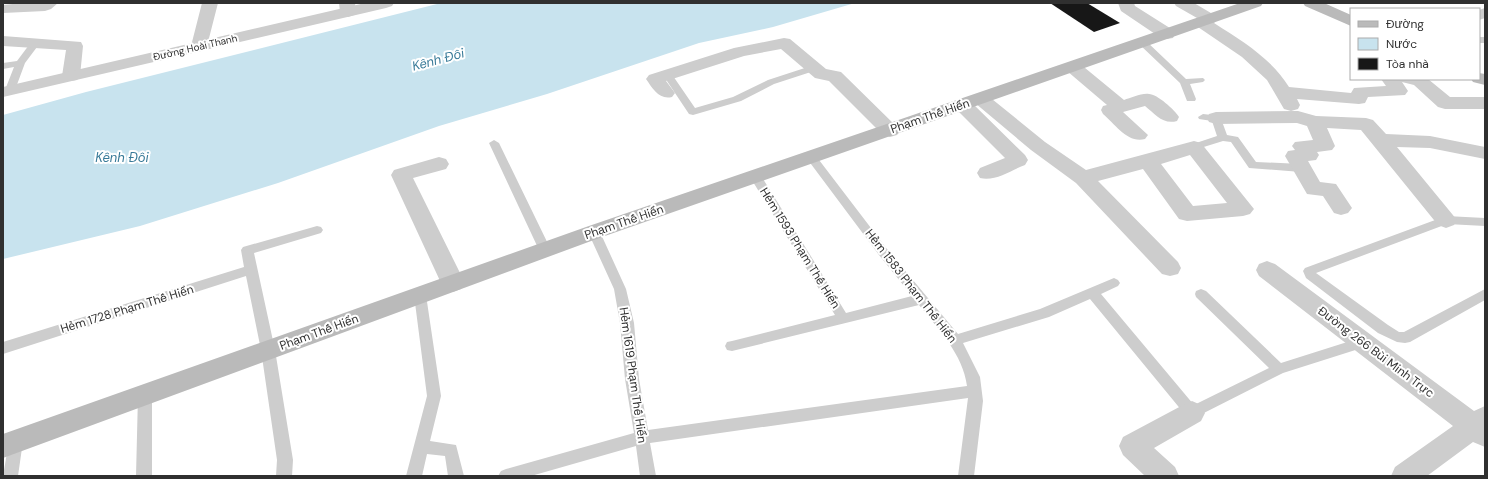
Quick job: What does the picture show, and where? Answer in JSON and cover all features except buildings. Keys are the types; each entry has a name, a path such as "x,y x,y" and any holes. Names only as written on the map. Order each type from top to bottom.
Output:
{"main road":[{"path":"1311,3 1350,21"},
{"path":"1342,3 1353,8"},
{"name":"Phạm Thế Hiển","path":"9,444 594,232 890,131 1250,4"}],"street":[{"path":"7,8 45,6 50,3"},
{"path":"199,46 210,3"},
{"name":"Đường Hoài Thanh","path":"6,91 199,46 347,8 386,3"},
{"path":"1126,3 1128,4 1127,8 1167,34"},
{"path":"1182,3 1248,54 1274,77 1283,92 1306,119 1325,146 1302,146 1309,155 1295,156 1301,168 1314,189 1329,189 1341,208"},
{"path":"3,41 75,46 71,76"},
{"path":"666,93 655,79 740,52 784,43 821,74 835,76 890,131"},
{"path":"1073,67 1121,107"},
{"path":"1283,92 1335,98 1360,98 1360,92 1399,91 1391,80"},
{"path":"1414,80 1420,81 1445,103 1485,103"},
{"path":"1138,135 1110,110 1148,99 1170,117"},
{"path":"972,102 1018,160 987,172"},
{"path":"972,102 1083,178 1170,268"},
{"path":"1210,118 1306,119 1366,124 1381,140 1422,193 1446,220"},
{"path":"1381,140 1430,142 1485,153"},
{"path":"1083,178 1194,147 1243,209 1187,214 1148,161"},
{"path":"439,164 401,175 453,283"},
{"name":"Đường 266 Bùi Minh Trực","path":"1267,270 1359,330 1481,426"},
{"path":"1165,476 1133,446 1192,413"},
{"path":"1418,473 1481,426"}],"lane":[{"path":"1142,42 1184,82 1191,99"},
{"path":"6,91 20,63 35,43"},
{"path":"3,66 20,63"},
{"path":"668,75 693,112 737,98 771,82 814,68"},
{"path":"1184,82 1200,80"},
{"path":"1210,118 1222,138"},
{"path":"1194,147 1222,138 1234,139 1253,165 1301,168"},
{"path":"494,142 545,250"},
{"name":"Hẻm 1583 Phạm Thế Hiển","path":"812,158 883,252 955,340 973,377 976,401 966,476"},
{"name":"Hẻm 1593 Phạm Thế Hiển","path":"756,177 843,318"},
{"path":"1359,330 1310,275 1310,270 1369,250 1446,220 1485,222"},
{"path":"284,476 285,460 268,350 247,250 317,230"},
{"name":"Hẻm 1619 Phạm Thế Hiển","path":"594,232 620,289 628,323 632,379 648,476"},
{"name":"Hẻm 1728 Phạm Thế Hiển","path":"3,348 251,270"},
{"path":"955,340 1044,313 1114,283"},
{"path":"1092,292 1192,413 1359,330 1405,338 1485,294"},
{"path":"1201,294 1279,369"},
{"path":"414,476 434,396 420,295"},
{"path":"732,346 922,299"},
{"path":"506,476 641,438 975,391"},
{"path":"144,476 145,395"},
{"path":"9,444 10,476"},
{"path":"422,446 451,450 456,476"}],"water":[{"name":"Kênh Đôi","path":"441,3 855,3 773,27 699,43 547,94 439,126 278,183 140,226 3,259 3,115 86,92"}]}
